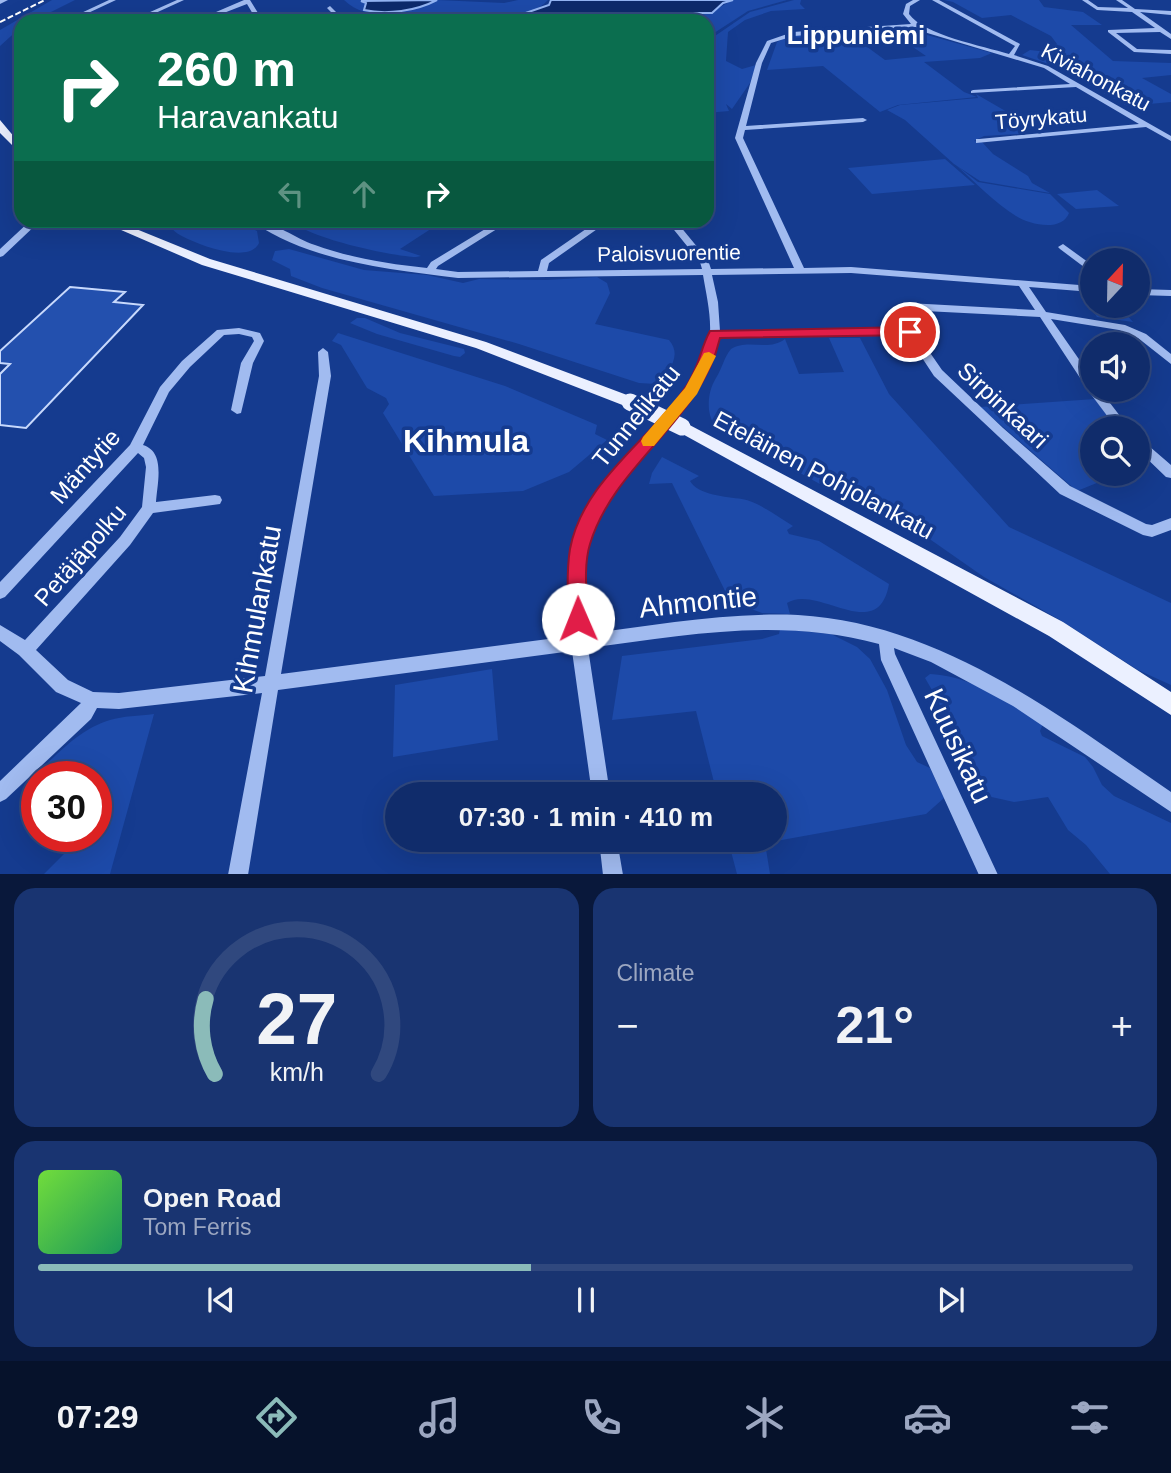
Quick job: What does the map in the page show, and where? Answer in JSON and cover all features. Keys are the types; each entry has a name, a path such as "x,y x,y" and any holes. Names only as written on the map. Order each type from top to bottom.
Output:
{"main road":[{"path":"0,122 14,135"},
{"path":"0,122 2,130 14,143"},
{"name":"Eteläinen Pohjolankatu","path":"123,228 206,262 481,345 630,402 682,427 1056,629 1171,704"},
{"name":"Eteläinen Pohjolankatu","path":"141,228 314,293"}],"street":[{"path":"0,2 5,0"},
{"path":"82,14 113,0"},
{"path":"149,14 181,0"},
{"path":"917,0 905,10 917,25"},
{"path":"935,0 1018,45 1011,55"},
{"path":"1085,0 1097,8 1171,13"},
{"path":"1119,0 1171,37"},
{"path":"215,14 247,1"},
{"path":"330,8 335,14"},
{"path":"800,270 739,138 759,63 769,42 793,34 917,25"},
{"name":"Kiviahonkatu","path":"917,25 944,37 1046,67 1171,139"},
{"path":"1161,30 1111,31 1136,51 1171,52"},
{"path":"973,92 1079,85"},
{"path":"741,128 863,120"},
{"name":"Töyrykatu","path":"979,141 1149,125"},
{"path":"1,253 19,228"},
{"path":"1,253 28,228"},
{"name":"Paloisvuorentie","path":"271,228 312,248 340,256 430,272 490,276 800,270 886,272 1080,288"},
{"path":"430,272 434,264 494,228"},
{"path":"542,274 544,262 594,228"},
{"path":"677,228 699,254 708,272"},
{"path":"1063,247 1080,260"},
{"name":"Tunnelikatu","path":"599,782 579,643 577,566 585,528 605,493 691,391 707,363 715,334 708,272"},
{"path":"1023,285 1080,370"},
{"path":"1150,292 1171,293"},
{"path":"715,334 910,332 899,312 901,307 1041,313 1132,330 1171,360"},
{"name":"Mäntytie","path":"0,592 135,448 170,381 221,332 239,331 257,335 259,341 247,363 237,410"},
{"name":"Sirpinkaari","path":"910,332 948,385 1065,490 1143,529 1152,531 1171,524"},
{"name":"Kihmulankatu","path":"238,874 325,376 323,352"},
{"path":"1103,402 1114,416"},
{"name":"Petäjäpolku","path":"25,650 39,638 116,551 149,508 152,467 150,456 144,450 135,448"},
{"path":"1150,454 1171,473"},
{"path":"149,508 215,500"},
{"name":"Ahmontie","path":"0,632 25,650 62,686 93,700 156,698 745,622 823,624 886,638 957,668 1031,709 1171,803"},
{"name":"Kuusikatu","path":"886,638 887,655 989,874"},
{"path":"0,793 77,721 93,700"},
{"path":"610,852 613,874"}],"shaded area":[{"path":"52,0 75,0 47,14 28,14"},
{"path":"344,0 360,0 366,3 364,10 391,13 437,0 504,3 548,0 527,14 378,14 369,13"},
{"path":"437,0 392,12 364,10 366,3 361,1"},
{"path":"551,0 733,0 723,3 712,13 523,14 549,5"},
{"path":"733,0 787,0 748,11 714,33 714,14 705,14"},
{"path":"794,0 801,0 800,4 805,9 771,11 745,20 728,32 726,61 742,69 756,65 750,83 732,109 726,104 729,111 714,112 714,37 750,12"},
{"path":"944,0 1039,0 1044,7 1083,12 1102,25 1071,25 1113,61 1171,63 1171,75 1142,78 1171,94 1171,102 1127,106 1089,85 1119,82 1087,84 1063,69 1022,55 1030,50 1047,52 1048,48 1057,44 1051,36 1011,15 982,18"},
{"path":"14,22 14,33 0,46 0,30"},
{"path":"902,28 992,53 980,58 924,62 964,92 977,97 898,105 880,112 823,66 767,70 777,42 789,36 848,33 885,60 926,56 888,30"},
{"path":"976,94 1033,127 1020,134 984,136 974,141 982,142 993,154 1050,193 980,181 954,164 905,120 887,110 900,105 978,98"},
{"path":"945,159 975,185 872,194 848,168"},
{"path":"957,166 978,182 1050,194 1069,213 1060,223 1053,225 1022,219 1000,205"},
{"path":"1097,190 1119,206 1076,209 1057,194"},
{"path":"171,228 251,228 257,231 259,243 253,249 234,253 209,247"},
{"path":"303,228 432,228 400,249 421,256 416,257 370,250 314,234"},
{"path":"289,249 364,270 427,275 463,283 479,279 547,280 597,277 607,283 610,293 595,324 669,340 675,352 674,358 665,375 656,384 639,383 519,344 322,288 291,276 290,269 272,260 275,251"},
{"path":"357,318 365,318 400,333 464,349 465,353 460,357 454,356 377,334 350,323"},
{"path":"1104,318 1130,318 1133,322"},
{"path":"338,333 505,386 597,425 595,434 607,440 569,472 523,491 434,496 383,413 389,404 386,398 367,388 341,345 332,341"},
{"path":"829,338 860,338 889,394 1009,527 1171,603 1171,685 1138,670 1060,620 984,577 931,540 861,507 793,469 787,459 776,452 723,434 714,424 709,410 710,393 731,349 744,345 778,343 785,339 799,374 844,372"},
{"path":"1080,400 1097,402 1107,416 1080,416 1080,486 1089,486 1077,491 980,407"},
{"path":"662,457 699,476 690,481 699,489 762,506 793,526 787,530 789,534 819,541 889,584 883,602 873,610 860,612 800,599 787,603 790,614 762,613 730,601 672,483 649,484"},
{"path":"780,629 831,634 857,647 870,659 887,690 906,745 917,762 930,768 944,798 926,814 787,839 787,782 714,782 696,711 612,720 622,656 762,639 779,634"},
{"path":"492,669 498,740 393,757 395,685"},
{"path":"930,674 975,685 1017,707 1043,724 1040,731 1042,736 1085,757 1102,785 1114,796 1171,823 1171,874 1110,874 1086,845 1068,830 1048,797 1014,802 978,794 945,726 939,702 925,678"},
{"path":"154,714 110,874 44,874 66,852 112,852 112,761 50,761 86,731 115,719"},
{"path":"731,852 766,852 770,874 737,874"}],"building":[{"path":"70,287 125,292 114,302 143,305 26,428 0,425 0,374 10,364 0,363 0,351"}],"railway":[{"path":"16,14 45,0"},
{"path":"0,22 14,15"}],"slow traffic":[{"path":"649,441 691,391 709,356"}],"district":[{"name":"Lippuniemi","path":"856,35"},
{"name":"Kihmula","path":"466,441"}],"route":[{"path":"578,619 577,566 585,528 605,493 691,391 707,363 715,334 910,332"}]}
